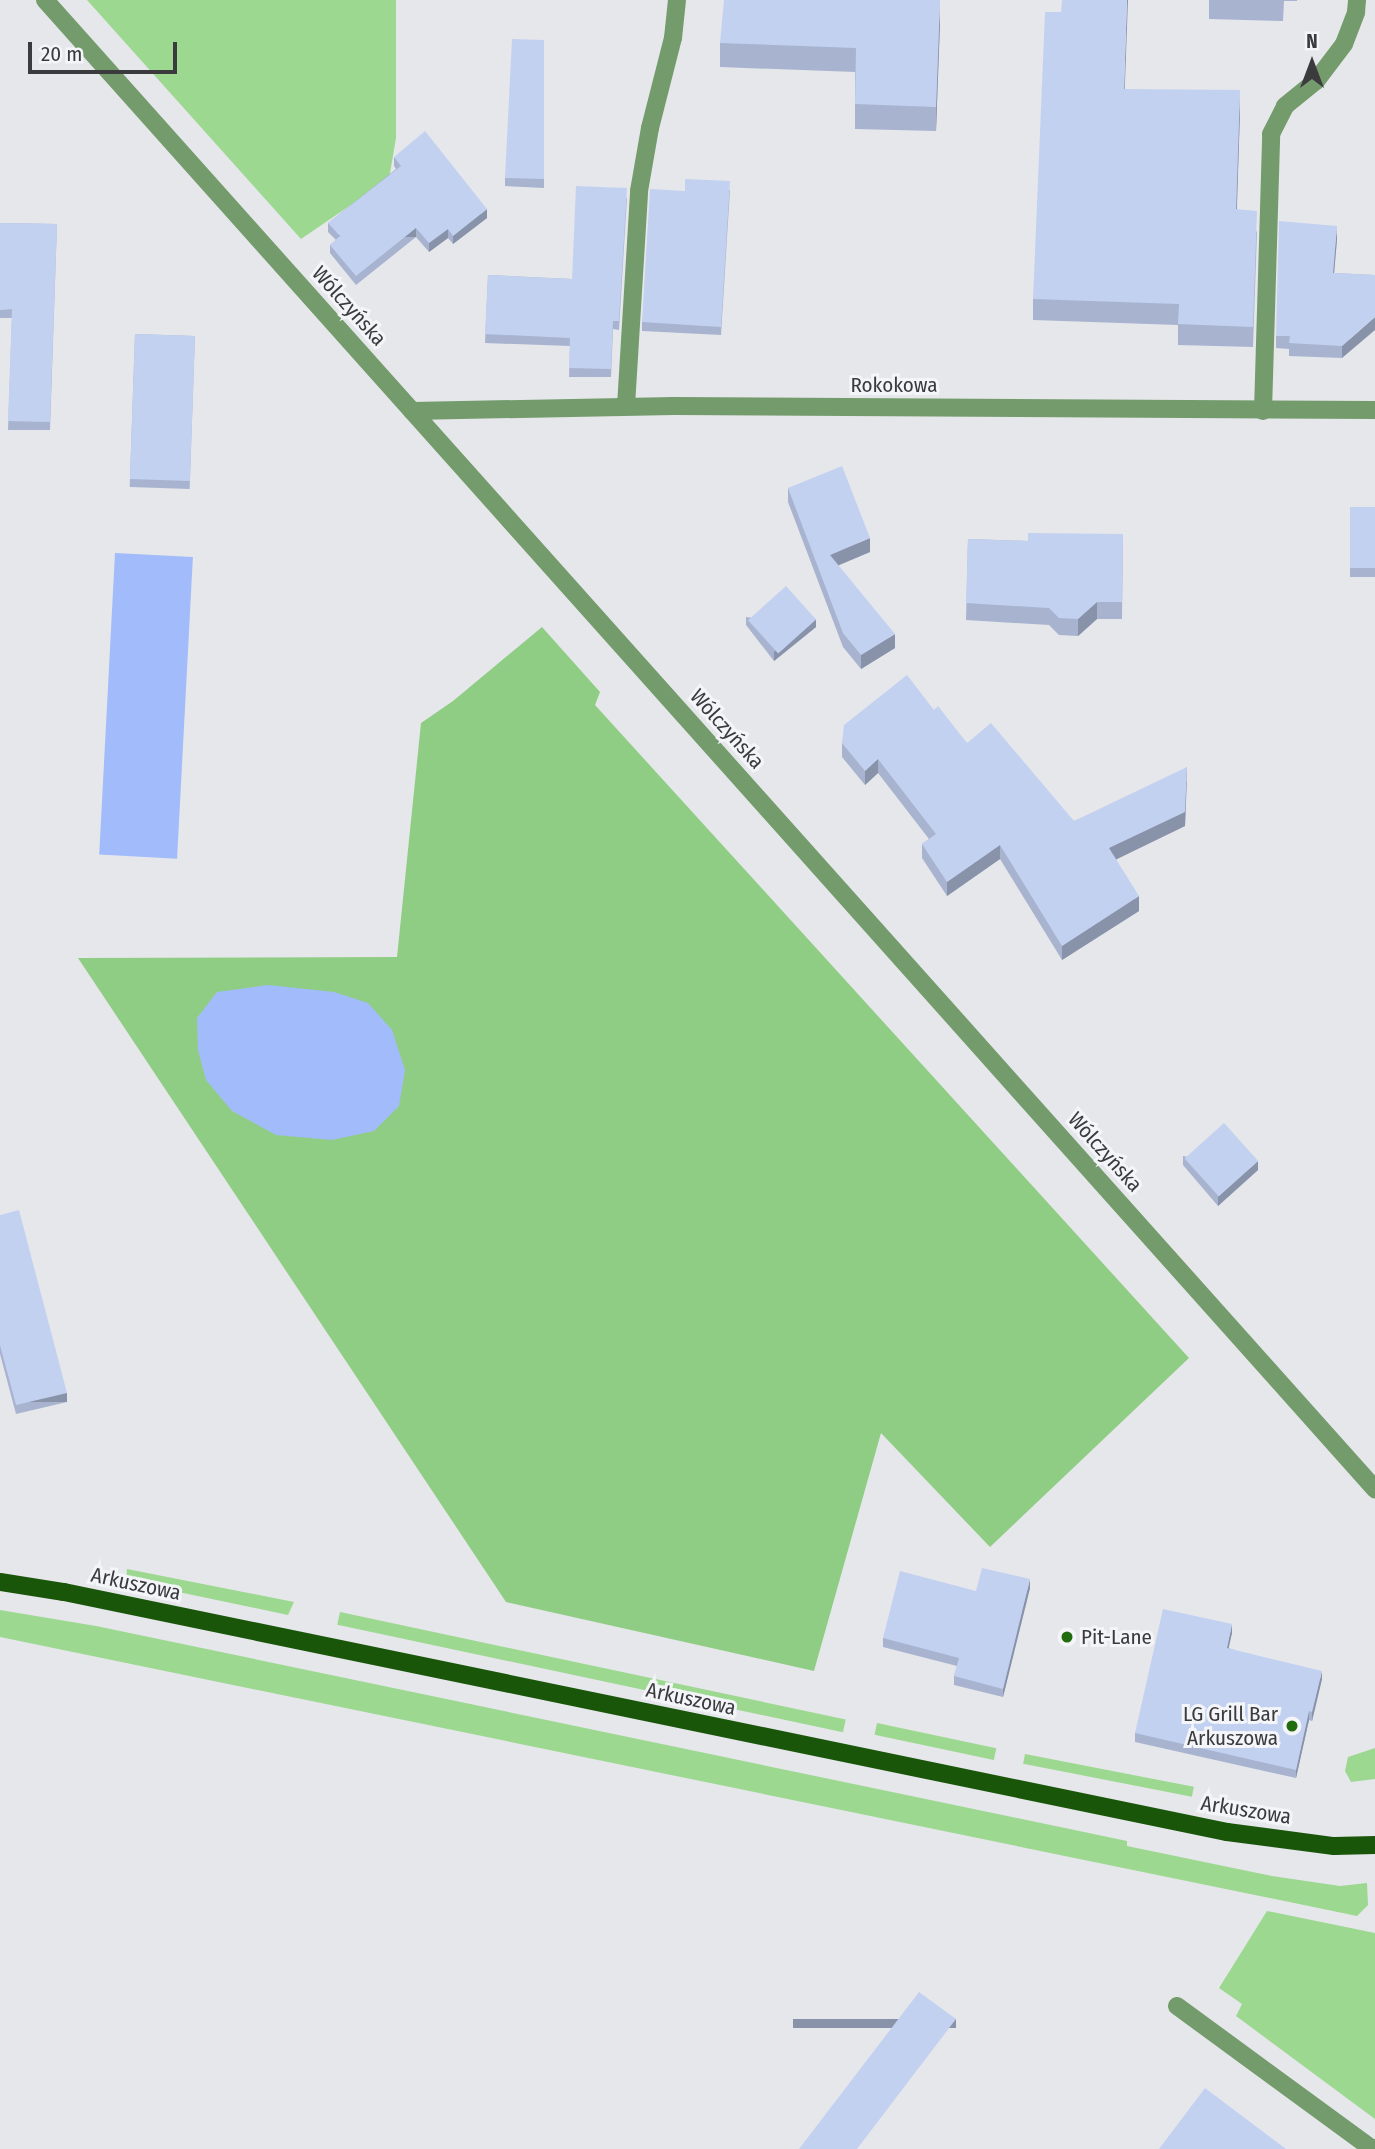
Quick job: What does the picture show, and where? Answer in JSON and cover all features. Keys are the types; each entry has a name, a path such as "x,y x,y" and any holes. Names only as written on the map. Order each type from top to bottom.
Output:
{"main road":[{"name":"Arkuszowa","path":"0,1582 1227,1832 1334,1846 1375,1845"}],"street":[{"name":"Wólczyńska","path":"45,0 1375,1489"},
{"path":"626,406 639,191 650,128 673,38 677,0"},
{"path":"1263,411 1271,134 1285,106 1316,81 1344,44 1356,12 1357,0"},
{"name":"Rokokowa","path":"412,411 626,406 1375,410"},
{"path":"1177,2006 1371,2148 1375,2148"}],"green space":[{"path":"87,0 396,0 396,138 389,179 301,239"},
{"path":"542,627 600,692 595,705 1189,1358 990,1547 881,1433 814,1671 506,1602 78,958 397,957 421,723 453,701"},
{"path":"127,1569 294,1602 288,1615 126,1581"},
{"path":"0,1610 96,1626 1127,1841 1127,1846 1272,1876 1340,1886 1367,1883 1368,1905 1357,1916 0,1637"},
{"path":"340,1612 846,1719 843,1732 337,1625"},
{"path":"877,1723 996,1748 994,1760 875,1735"},
{"path":"1375,1748 1375,1779 1351,1782 1345,1771 1348,1757"},
{"path":"1025,1754 1194,1787 1192,1797 1023,1764"},
{"path":"1267,1911 1375,1933 1375,2119 1236,2016 1242,2004 1219,1988"}],"water":[{"path":"115,553 193,557 177,859 99,855"},
{"path":"268,985 334,992 368,1003 392,1030 405,1070 399,1106 374,1131 332,1140 276,1135 232,1111 206,1080 198,1050 197,1018 217,992"}],"building":[{"path":"724,0 940,0 936,107 855,104 856,48 720,43"},
{"path":"1062,0 1127,0 1124,89 1240,90 1236,209 1257,211 1253,327 1178,324 1179,304 1033,299 1045,12 1061,12"},
{"path":"512,39 544,40 544,179 505,178"},
{"path":"425,131 487,209 453,236 448,229 429,243 416,228 356,276 330,245 340,236 328,223 401,166 394,157"},
{"path":"685,179 730,181 721,327 642,322 650,189 685,191"},
{"path":"576,186 627,188 619,321 613,321 611,369 569,368 570,338 485,334 488,275 572,279"},
{"path":"1279,221 1337,226 1333,273 1375,275 1375,317 1342,346 1289,343 1290,336 1276,336"},
{"path":"0,223 57,224 50,422 8,421 12,309 0,310"},
{"path":"135,334 195,336 190,481 130,479"},
{"path":"842,466 870,538 830,555 895,634 861,655 843,633 788,488"},
{"path":"1350,507 1375,507 1375,568 1350,568"},
{"path":"1028,533 1123,534 1122,602 1097,602 1078,619 1059,618 1049,608 966,603 968,539 1028,541"},
{"path":"786,586 816,619 778,654 748,620"},
{"path":"907,675 934,710 938,706 967,743 991,723 1074,821 1187,767 1185,812 1109,848 1139,896 1062,946 1000,845 947,882 922,844 936,834 878,759 865,771 842,743 844,725"},
{"path":"1224,1123 1258,1161 1219,1196 1185,1158"},
{"path":"19,1210 67,1393 16,1405 0,1345 0,1215"},
{"path":"982,1568 1030,1579 1003,1689 954,1676 959,1658 883,1638 900,1571 976,1591"},
{"path":"1163,1609 1232,1624 1227,1648 1322,1671 1312,1712 1309,1711 1296,1770 1135,1733"},
{"path":"919,1992 956,2019 857,2149 799,2149"},
{"path":"1205,2088 1286,2149 1159,2149"}],"place":[{"name":"Pit-Lane","path":"1067,1637"},
{"name":"LG Grill Bar Arkuszowa","path":"1292,1726"}]}
